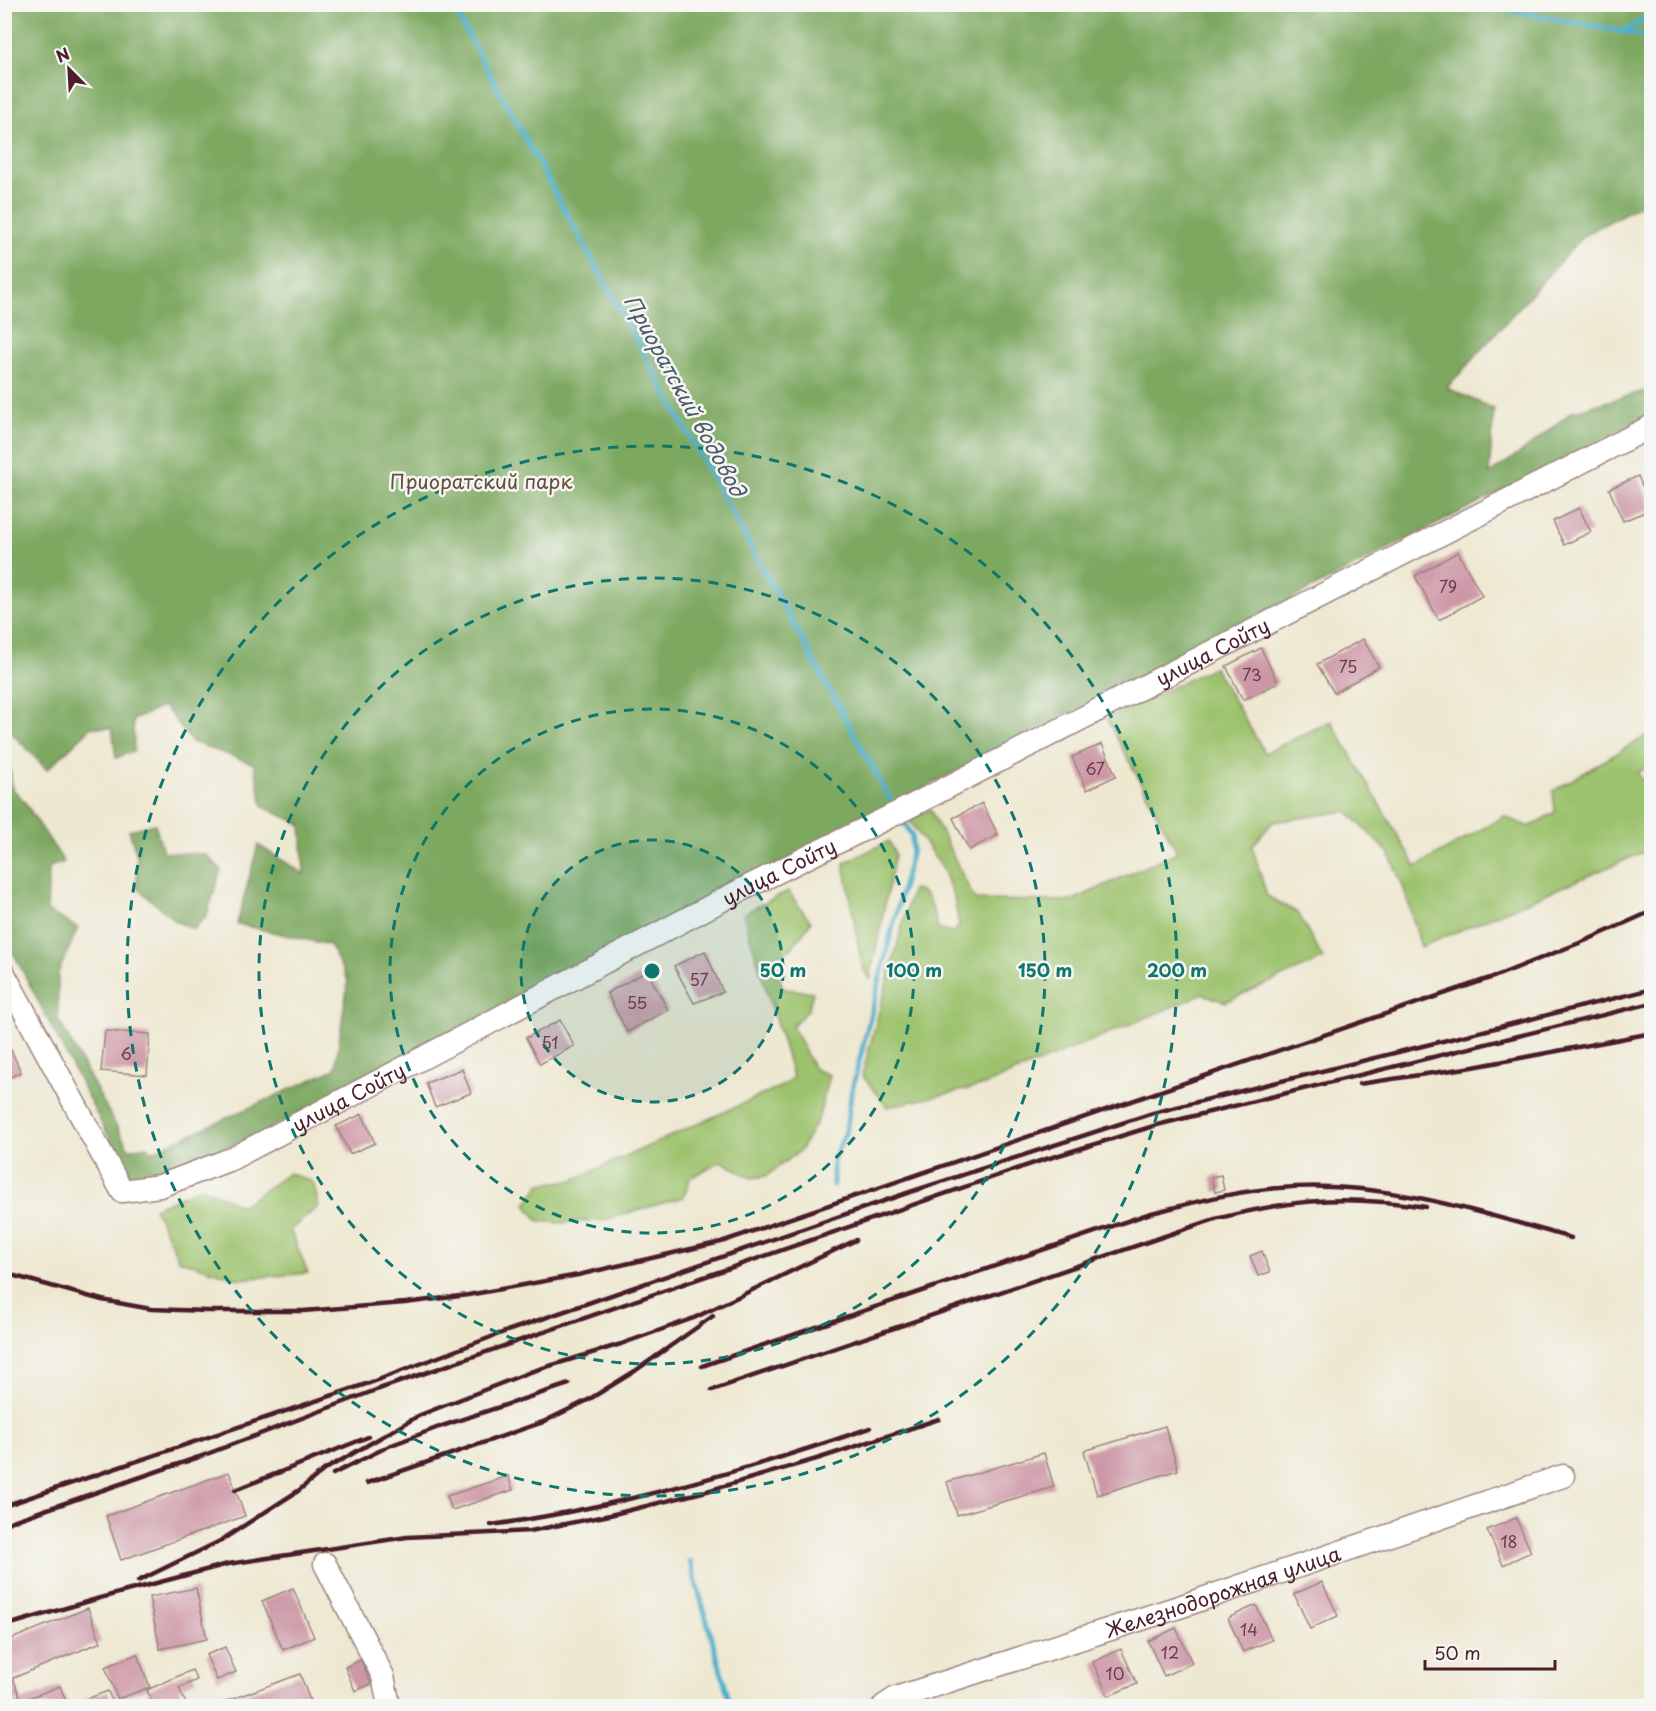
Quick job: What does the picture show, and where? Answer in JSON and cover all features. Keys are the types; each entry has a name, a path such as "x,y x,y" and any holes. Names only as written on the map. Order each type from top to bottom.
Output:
{"street":[{"name":"улица Сойту","path":"4,974 122,1191 160,1186 231,1159 745,888 905,809 1652,426"},
{"name":"Железнодорожная улица","path":"884,1707 896,1698 1182,1606 1563,1476"},
{"path":"325,1564 383,1676 389,1707"}],"green space":[{"name":"Приоратский парк","path":"5,5 1651,5 1651,199 1583,236 1447,388 1494,409 1489,474 1523,451 1571,412 1651,389 1651,414 941,779 253,1137 131,1180 5,937","holes":["164,706 192,742 254,764 263,807 301,824 304,874 258,845 237,924 330,945 348,981 335,1069 151,1152 147,1146 129,1149 58,1019 58,973 78,928 47,911 49,867 64,862 24,801 12,788 7,728 47,770 92,727 112,728 116,758 134,751 133,720"]},
{"path":"1214,667 1265,753 1331,721 1416,867 1504,816 1529,827 1555,812 1553,791 1651,733 1651,765 1637,773 1651,788 1651,849 1421,947 1404,889 1388,852 1347,811 1273,822 1252,846 1267,896 1298,913 1323,959 1225,1002 1203,994 982,1086 887,1107 862,1075 912,889 928,898 938,929 952,933 959,926 954,897 943,869 909,820 930,809 975,900 1071,901 1177,852 1107,719"},
{"path":"155,824 163,852 205,854 221,869 207,915 194,929 177,922 137,888 137,856 129,830"},
{"path":"889,841 895,854 870,979 862,967 844,863"},
{"path":"788,891 811,922 791,949 771,959 784,989 813,992 808,1010 792,1026 814,1069 829,1075 819,1117 800,1151 766,1176 751,1178 721,1161 690,1178 684,1197 604,1220 559,1223 538,1221 526,1204 540,1184 573,1180 784,1085 793,1077 743,914"},
{"path":"289,1173 313,1182 319,1206 290,1230 308,1273 239,1279 179,1260 154,1208 202,1187 241,1206"}],"building":[{"path":"1638,476 1652,509 1623,521 1609,489"},
{"path":"1579,508 1591,532 1564,545 1553,521"},
{"path":"1458,552 1482,596 1439,620 1415,576"},
{"path":"1363,639 1379,667 1334,693 1317,664"},
{"path":"1261,648 1278,683 1243,700 1226,666"},
{"path":"1102,744 1116,776 1087,790 1072,757"},
{"path":"982,803 998,835 969,850 953,818"},
{"path":"705,951 723,992 694,1003 674,966"},
{"path":"647,971 668,1010 627,1032 607,993"},
{"path":"560,1020 574,1046 540,1064 526,1038"},
{"path":"105,1031 150,1034 147,1075 101,1071"},
{"path":"11,1050 21,1072 4,1080 4,1053"},
{"path":"462,1069 471,1093 435,1107 426,1083"},
{"path":"362,1114 375,1143 350,1154 336,1126"},
{"path":"1221,1175 1224,1190 1215,1192 1211,1177"},
{"path":"1262,1251 1270,1272 1258,1276 1250,1256"},
{"path":"1165,1426 1178,1470 1097,1495 1084,1451"},
{"path":"1044,1453 1054,1487 957,1515 947,1482"},
{"path":"229,1472 245,1516 121,1560 106,1516"},
{"path":"508,1476 513,1490 452,1510 447,1496"},
{"path":"1516,1518 1531,1552 1503,1565 1487,1530"},
{"path":"1322,1582 1338,1616 1310,1629 1294,1594"},
{"path":"196,1588 207,1639 160,1649 149,1597"},
{"path":"293,1588 314,1637 283,1650 262,1601"},
{"path":"1256,1605 1272,1640 1243,1652 1228,1618"},
{"path":"88,1608 101,1642 13,1678 21,1699 4,1706 4,1642"},
{"path":"1176,1628 1192,1663 1164,1676 1148,1641"},
{"path":"225,1647 236,1672 217,1680 206,1655"},
{"path":"1121,1649 1137,1684 1108,1696 1093,1662"},
{"path":"137,1654 150,1687 118,1699 105,1667"},
{"path":"361,1660 371,1684 355,1691 345,1667"},
{"path":"192,1670 197,1680 179,1688 187,1706 154,1706 147,1690"},
{"path":"300,1674 312,1706 213,1706"},
{"path":"60,1686 68,1706 8,1706"},
{"path":"108,1691 114,1706 68,1706"}],"waterway":[{"name":"Приоратский водовод","path":"451,4 891,801"},
{"path":"1475,4 1652,37"},
{"path":"1624,31 1652,15"},
{"name":"Приоратский водовод","path":"833,1185 833,1160 846,1132 851,1094 912,850 912,836 904,822"},
{"name":"Приоратский водовод","path":"690,1561 731,1706"}],"railway":[{"path":"4,1273 102,1300 151,1309 207,1311 303,1311 405,1303 468,1295 578,1275 721,1242 1496,976 1652,911"},
{"path":"4,1506 375,1381 507,1331 910,1192 1153,1113 1652,989"},
{"path":"4,1524 199,1457 376,1390 1043,1160 1157,1125 1652,1003"},
{"path":"1359,1084 1473,1067 1652,1033"},
{"path":"702,1366 1148,1214 1246,1192 1316,1186 1390,1193 1463,1208 1571,1238"},
{"path":"712,1390 1215,1219 1266,1208 1319,1201 1372,1201 1426,1207"},
{"path":"138,1581 220,1541 298,1491 324,1470 420,1415 530,1372 621,1344 694,1318 856,1240"},
{"path":"367,1483 543,1422 588,1400 635,1371 713,1316"},
{"path":"333,1474 389,1446 569,1384"},
{"path":"4,1626 228,1564 407,1537 530,1531 610,1515 707,1491 820,1458 939,1419"},
{"path":"491,1525 587,1508 683,1486 870,1428"},
{"path":"235,1490 368,1437"}]}
